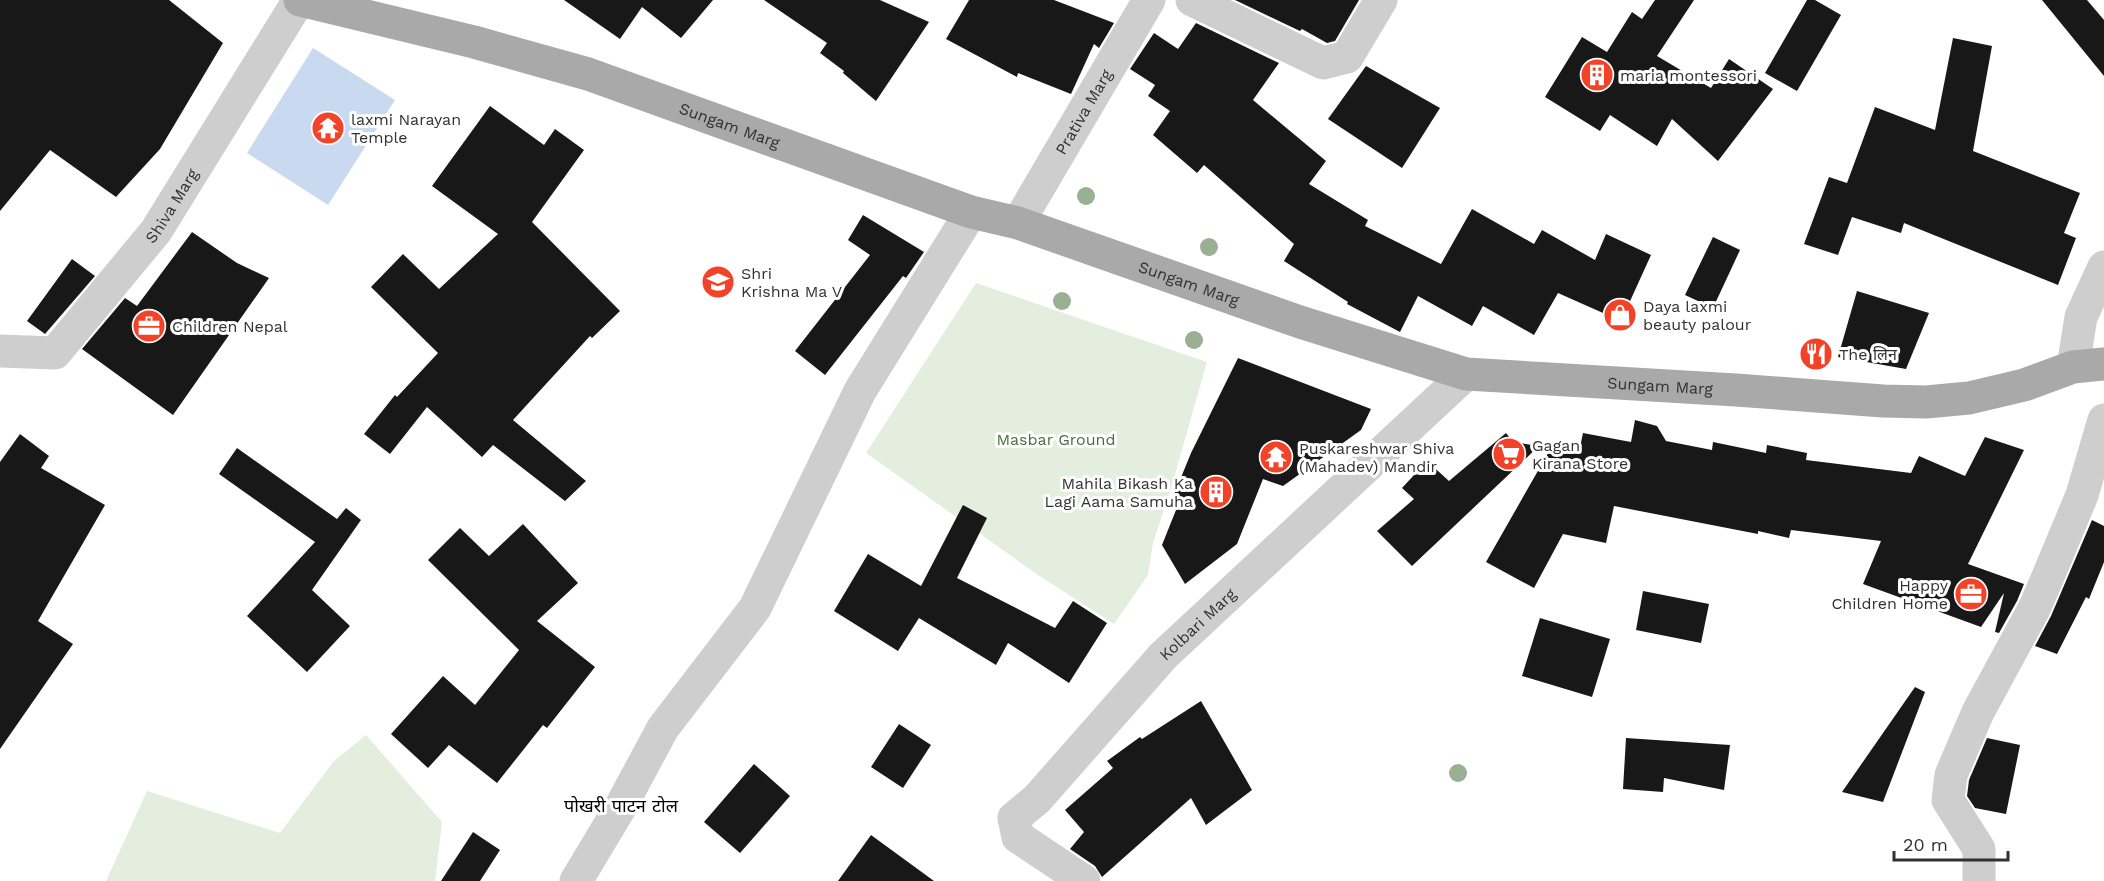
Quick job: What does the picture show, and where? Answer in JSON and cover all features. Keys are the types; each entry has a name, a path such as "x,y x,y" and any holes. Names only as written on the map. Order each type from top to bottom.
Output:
{"main road":[{"name":"Sungam Marg","path":"300,0 474,42 588,74 971,212 1018,224 1300,322 1466,374 1926,402 1969,398 2088,365"}],"street":[{"name":"Shiva Marg","path":"0,351 55,353 156,231 300,0"},
{"name":"Prativa Marg","path":"1018,224 1149,0"},
{"path":"1192,0 1323,63 1347,57 1381,0"},
{"path":"576,881 621,806 663,728 755,609 860,391 971,212"},
{"path":"2088,365 2080,317 2104,267"},
{"name":"Kolbari Marg","path":"1084,881 1018,837 1014,818 1037,799 1163,656 1466,374"},
{"path":"1979,881 1979,849 1948,800 1950,775 1978,712 2034,609 2082,495 2104,420"}],"green space":[{"name":"Masbar Ground","path":"976,283 1207,362 1153,543 1148,575 1114,624 1038,575 866,453"},
{"path":"366,735 442,822 435,881 106,881 147,791 280,833 333,762"}],"water":[{"path":"313,48 395,100 328,205 247,153"}],"building":[{"path":"0,0 169,0 223,43 160,149 116,197 50,150 0,211"},
{"path":"564,0 713,0 681,38 642,7 620,39"},
{"path":"764,0 880,0 929,22 876,101 843,73 844,71 820,53 827,43"},
{"path":"969,0 1054,0 1114,23 1099,48 1094,44 1071,94 1018,73 1017,77 946,39"},
{"path":"1235,0 1359,0 1335,41 1327,43 1302,29 1300,31"},
{"path":"1655,0 1694,0 1657,56 1711,88 1729,59 1773,89 1718,161 1672,119 1657,146 1610,115 1600,131 1545,97 1582,37 1607,52 1632,12 1642,19"},
{"path":"1807,0 1815,0 1841,15 1797,91 1765,73"},
{"path":"2042,0 2087,0 2104,20 2104,76"},
{"path":"1196,23 1279,63 1253,100 1326,161 1309,184 1368,220 1365,226 1441,264 1472,209 1534,244 1542,230 1595,260 1606,234 1651,255 1621,321 1558,293 1534,335 1483,306 1472,326 1418,296 1400,332 1347,304 1348,302 1284,261 1294,244 1204,165 1197,173 1153,135 1170,111 1148,96 1155,85 1130,69 1154,33 1178,49"},
{"path":"1953,38 1992,46 1973,151 2080,193 2064,233 2076,238 2058,285 1904,223 1901,233 1852,217 1838,255 1804,244 1829,177 1847,183 1875,107 1935,130"},
{"path":"1366,66 1440,108 1402,168 1328,119"},
{"path":"490,106 544,145 555,129 584,150 532,222 620,311 592,338 590,336 513,420 586,481 565,501 493,445 482,457 427,407 390,454 364,434 395,395 397,397 438,353 371,287 403,254 439,289 498,234 432,186"},
{"path":"863,215 924,252 906,278 903,276 825,375 795,351 870,255 848,240"},
{"path":"192,232 237,263 269,278 173,415 82,349 125,298 137,306"},
{"path":"1713,237 1740,250 1713,308 1685,295"},
{"path":"72,259 95,276 45,334 27,321"},
{"path":"1857,291 1929,313 1906,369 1838,357"},
{"name":"Puskareshwar Shiva (Mahadev) Mandir","path":"1238,358 1371,409 1361,430 1283,486 1263,479 1237,544 1185,584 1162,545 1178,505 1171,502 1191,453"},
{"path":"1635,420 1657,426 1666,441 1712,450 1713,442 1766,453 1767,445 1807,453 1806,460 1911,473 1919,456 1965,476 1985,437 2024,450 1968,564 2024,584 2017,601 1999,633 1995,632 2004,593 1981,627 1863,584 1881,541 1791,530 1789,538 1758,531 1758,534 1614,506 1606,543 1563,534 1534,588 1486,562 1551,448 1579,452 1583,433 1631,442"},
{"path":"1506,433 1513,442 1539,446 1412,566 1377,531 1414,499 1402,488 1427,461 1449,481"},
{"path":"20,434 49,456 41,468 105,505 38,621 73,644 0,749 0,462"},
{"path":"237,448 337,519 346,508 361,520 312,590 350,626 307,672 247,616 315,542 219,474"},
{"path":"963,505 987,518 957,578 1055,628 1073,601 1107,623 1069,683 1008,643 996,665 919,618 898,651 834,611 868,554 921,586"},
{"path":"2092,520 2104,526 2104,562 2089,599 2086,597 2057,654 2035,646 2051,616"},
{"path":"523,524 578,583 537,621 595,667 547,728 543,725 497,783 449,745 428,768 391,734 443,676 475,705 519,650 428,560 460,528 489,556"},
{"path":"1643,591 1709,604 1701,643 1636,630"},
{"path":"1540,618 1610,639 1592,697 1522,676"},
{"path":"1915,687 1925,692 1883,802 1842,792"},
{"path":"1201,701 1252,790 1206,825 1191,798 1102,877 1095,866 1070,849 1084,832 1065,810 1113,768 1107,761 1140,737 1142,739"},
{"path":"899,724 931,745 903,788 871,767"},
{"path":"1626,738 1730,745 1724,790 1664,778 1663,792 1623,789"},
{"path":"1987,738 2020,745 2006,814 1975,808 1967,796 1969,780"},
{"path":"754,764 790,796 740,853 704,822"},
{"path":"473,832 500,850 480,881 441,881"},
{"path":"871,835 934,881 838,881"}],"place":[{"name":"maria montessori","path":"1597,75"},
{"name":"laxmi Narayan Temple","path":"328,128"},
{"name":"Shri Krishna Ma V","path":"718,282"},
{"name":"Daya laxmi beauty palour","path":"1620,315"},
{"name":"Children Nepal","path":"149,326"},
{"name":"The लिन","path":"1816,354"},
{"name":"Gagan Kirana Store","path":"1509,454"},
{"name":"Puskareshwar Shiva (Mahadev) Mandir","path":"1276,457"},
{"name":"Mahila Bikash Ka Lagi Aama Samuha","path":"1216,492"},
{"name":"Happy Children Home","path":"1971,594"}],"district":[{"name":"पोखरी पाटन टोल","path":"621,806"}]}
